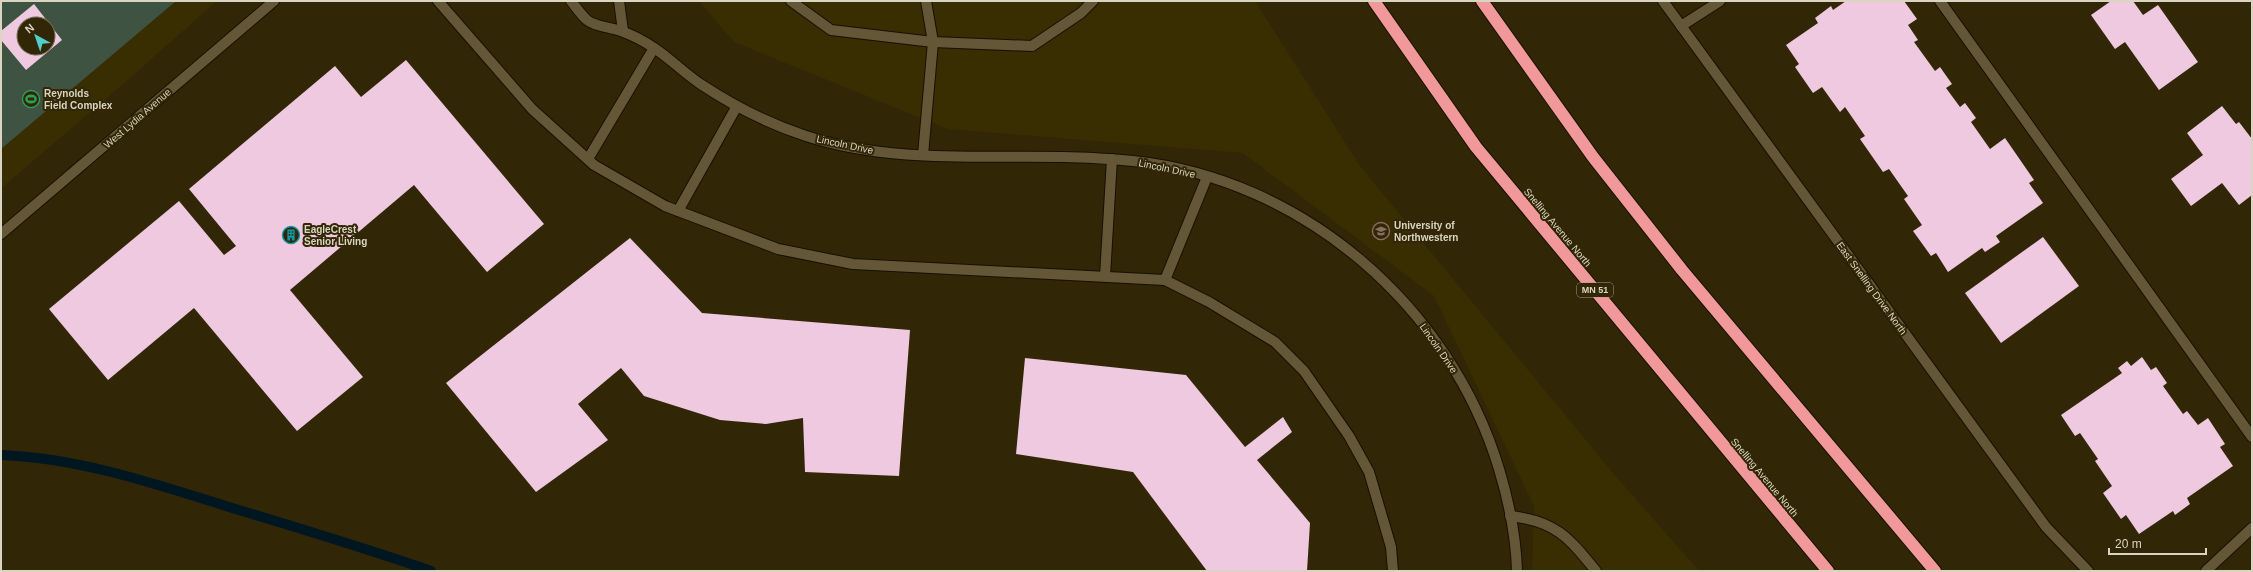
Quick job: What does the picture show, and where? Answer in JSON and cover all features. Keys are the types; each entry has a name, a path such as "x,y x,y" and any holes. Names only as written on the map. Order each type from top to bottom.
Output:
{"highway":[{"name":"Snelling Avenue North","path":"1374,1 1476,147 1828,571"},
{"path":"1482,1 1593,157 1682,270 1935,571"}],"street":[{"name":"West Lydia Avenue","path":"1,234 274,1"},
{"path":"438,1 532,109 588,160 594,165 665,206 778,249 853,264 1165,280 1209,302 1275,342 1304,371 1349,436 1369,472 1391,547 1393,571"},
{"name":"Lincoln Drive","path":"571,1 588,22 623,31 654,48 700,85 752,114 807,136 864,150 923,155 1112,159 1136,161 1207,177 1250,191 1303,218 1352,252 1396,291 1434,337 1465,387 1490,441 1507,498 1517,571"},
{"path":"619,1 623,31"},
{"path":"791,1 831,30 933,42 1032,46 1081,13 1093,1"},
{"path":"923,155 933,42 926,1"},
{"name":"East Snelling Drive North","path":"1663,1 2046,527 2088,571"},
{"path":"1681,26 1720,1"},
{"path":"1940,1 2252,437"},
{"path":"588,160 654,48"},
{"path":"678,211 737,106"},
{"path":"1106,276 1112,159"},
{"path":"1165,280 1207,177"},
{"path":"1510,516 1529,518 1546,524 1563,533 1596,571"},
{"path":"2206,571 2252,528"}],"shaded area":[{"name":"Reynolds Field Complex","path":"1,1 217,1 99,105 1,188"},
{"name":"University of Northwestern","path":"699,1 1255,1 1360,166 1613,473 1699,571 1532,571 1534,506 1434,296 1243,153 948,129 734,42"}],"green space":[{"name":"Reynolds Field Complex","path":"1,1 176,1 1,149"}],"building":[{"path":"1846,1 1904,1 1917,19 1908,25 1918,40 1914,42 1935,71 1940,67 1952,84 1946,88 1960,107 1965,103 1976,118 1971,122 1990,149 2005,138 2034,180 2029,183 2043,203 1996,236 2000,242 1985,252 1982,248 1948,272 1936,253 1931,256 1913,231 1922,225 1904,199 1908,196 1889,169 1883,172 1860,139 1865,136 1845,107 1840,112 1822,87 1813,93 1795,67 1799,64 1786,45 1818,23 1815,18 1831,6 1833,10"},
{"path":"2111,1 2133,1 2143,15 2158,5 2198,62 2159,90 2125,42 2115,49 2091,15"},
{"path":"34,4 43,16 19,16"},
{"path":"16,19 16,56 43,56 26,70 1,40 1,31"},
{"path":"56,32 62,40 56,45"},
{"name":"EagleCrest Senior Living","path":"406,60 544,224 487,272 414,185 290,290 363,377 297,431 194,308 108,380 49,309 179,201 224,255 236,246 189,189 335,66 361,97"},
{"path":"2222,106 2236,124 2239,122 2252,139 2252,195 2239,205 2222,183 2191,206 2171,179 2203,155 2187,133"},
{"path":"2043,237 2079,286 2001,343 1965,293"},
{"path":"630,238 702,313 910,330 899,476 805,472 803,418 766,424 720,420 644,396 621,368 578,404 608,440 536,492 446,383"},
{"path":"2142,357 2151,370 2156,367 2167,383 2163,386 2183,414 2187,411 2198,425 2208,418 2225,444 2220,447 2233,466 2187,498 2190,504 2175,515 2173,511 2139,534 2126,515 2121,519 2103,493 2112,486 2095,461 2098,459 2080,433 2075,436 2061,415 2122,373 2118,368 2127,361 2131,366"},
{"path":"1025,358 1186,375 1245,447 1283,417 1292,432 1257,460 1310,523 1307,571 1207,571 1133,472 1016,454"}],"waterway":[{"path":"1,455 59,461 115,473 328,537 431,571"}],"place":[{"name":"Reynolds Field Complex","path":"31,99"},
{"name":"University of Northwestern","path":"1381,231"},
{"name":"EagleCrest Senior Living","path":"291,235"}]}
